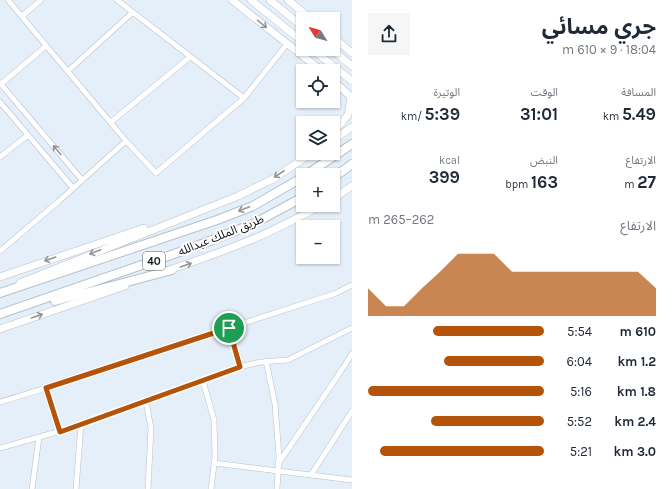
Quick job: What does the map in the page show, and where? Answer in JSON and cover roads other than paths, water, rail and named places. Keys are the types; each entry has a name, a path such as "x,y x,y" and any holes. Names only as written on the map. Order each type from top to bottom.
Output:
{"highway":[{"path":"316,168 352,144"},
{"path":"340,173 352,164"},
{"name":"طريق الملك عبدالله","path":"0,292 217,220 253,206 296,181"},
{"name":"طريق الملك عبدالله","path":"0,315 194,247 253,224 296,201"},
{"path":"0,315 172,270"}],"main road":[{"path":"232,0 313,64"},
{"path":"251,0 296,36"},
{"path":"270,0 296,21"},
{"path":"288,0 303,12"},
{"path":"340,43 352,52"},
{"path":"321,56 352,81"},
{"path":"340,56 352,66"},
{"path":"340,87 352,98 348,115 340,125"},
{"path":"340,135 352,127"},
{"path":"0,292 68,263 238,196 273,179 302,160"},
{"path":"340,194 352,186"},
{"path":"0,276 220,203"},
{"path":"0,329 172,270 254,239 309,212"}],"street":[{"path":"8,0 126,140 156,173 244,98 287,44"},
{"path":"22,16 40,0"},
{"path":"117,0 244,98"},
{"path":"68,71 132,12"},
{"path":"46,46 0,84 82,180"},
{"path":"111,122 190,56"},
{"path":"0,102 73,188"},
{"path":"0,157 28,135"},
{"path":"0,251 20,235 126,140"},
{"path":"0,402 334,294 352,285"},
{"path":"229,328 240,367"},
{"path":"0,448 60,432 240,367 266,361 288,360 352,328"},
{"path":"278,464 352,354"},
{"path":"266,361 275,404 279,456 277,489"},
{"path":"203,381 214,420 214,463 211,489"},
{"path":"46,388 60,432"},
{"path":"146,402 151,428 148,489"},
{"path":"311,475 352,411"},
{"path":"76,489 81,424"},
{"path":"32,489 39,437"},
{"path":"214,463 352,480"}]}
